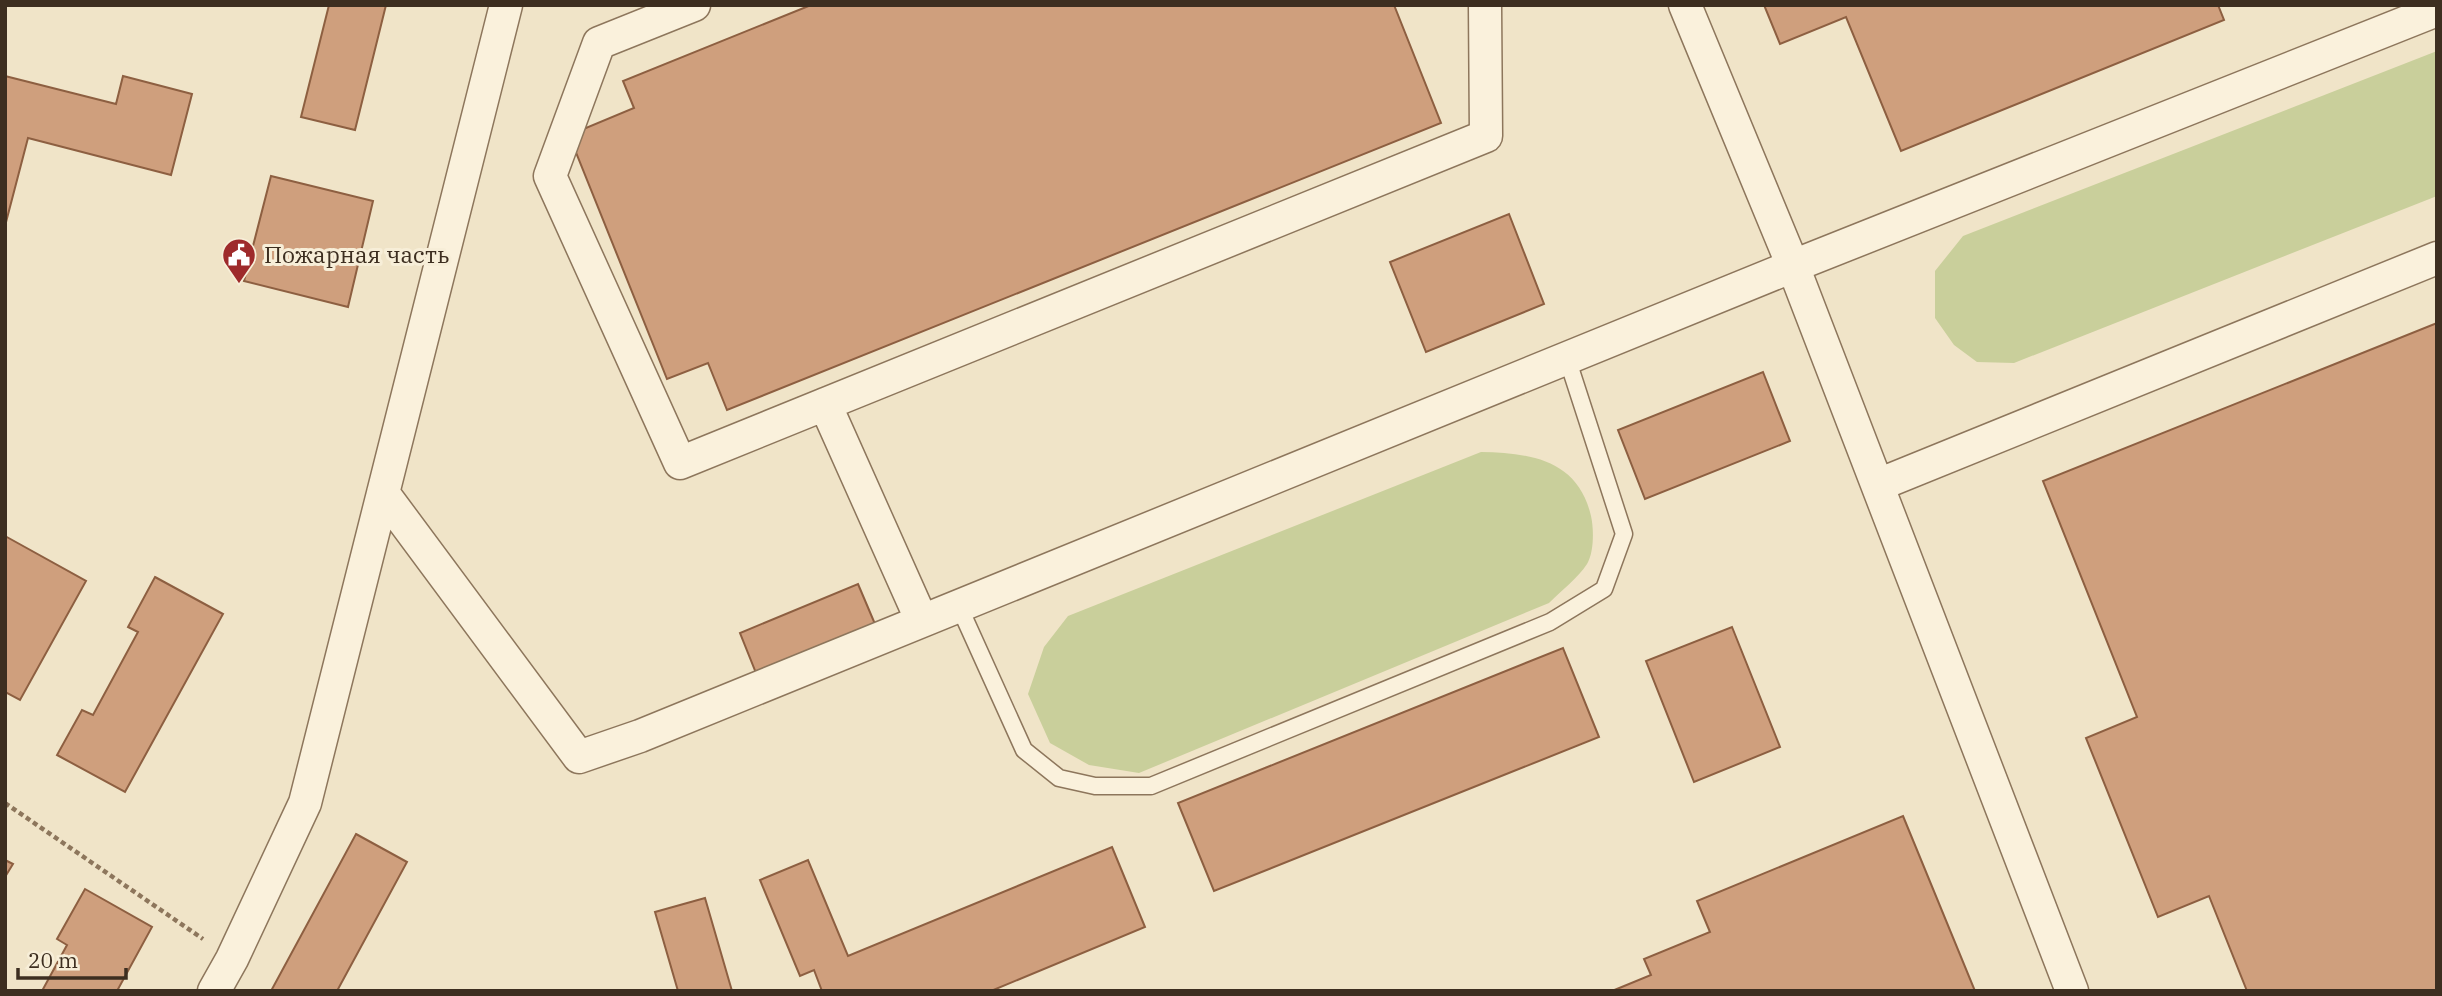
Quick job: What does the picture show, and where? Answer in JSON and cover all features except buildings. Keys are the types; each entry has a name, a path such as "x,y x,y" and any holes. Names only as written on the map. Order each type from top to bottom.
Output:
{"street":[{"path":"214,991 232,959 305,803 506,5"},
{"path":"694,5 599,43 550,176 680,463 1486,136 1485,5"},
{"path":"1685,5 1793,266 2072,991"},
{"path":"383,494 579,757 640,736 921,619 1793,266 2437,10"},
{"path":"1878,485 2437,258"},
{"path":"825,404 921,619"}],"lane":[{"path":"958,604 1024,750 1059,778 1095,786 1152,786 1550,622 1604,589 1625,534 1567,358"}],"path":[{"path":"5,803 232,959"}],"green space":[{"path":"2437,51 2437,196 2014,363 1977,362 1954,345 1935,318 1935,271 1963,236"},
{"path":"1481,452 1517,455 1550,463 1564,471 1585,497 1593,527 1589,559 1579,574 1549,603 1139,773 1089,765 1050,743 1028,694 1044,647 1068,616"}],"place":[{"name":"Пожарная часть","path":"239,285"}]}
